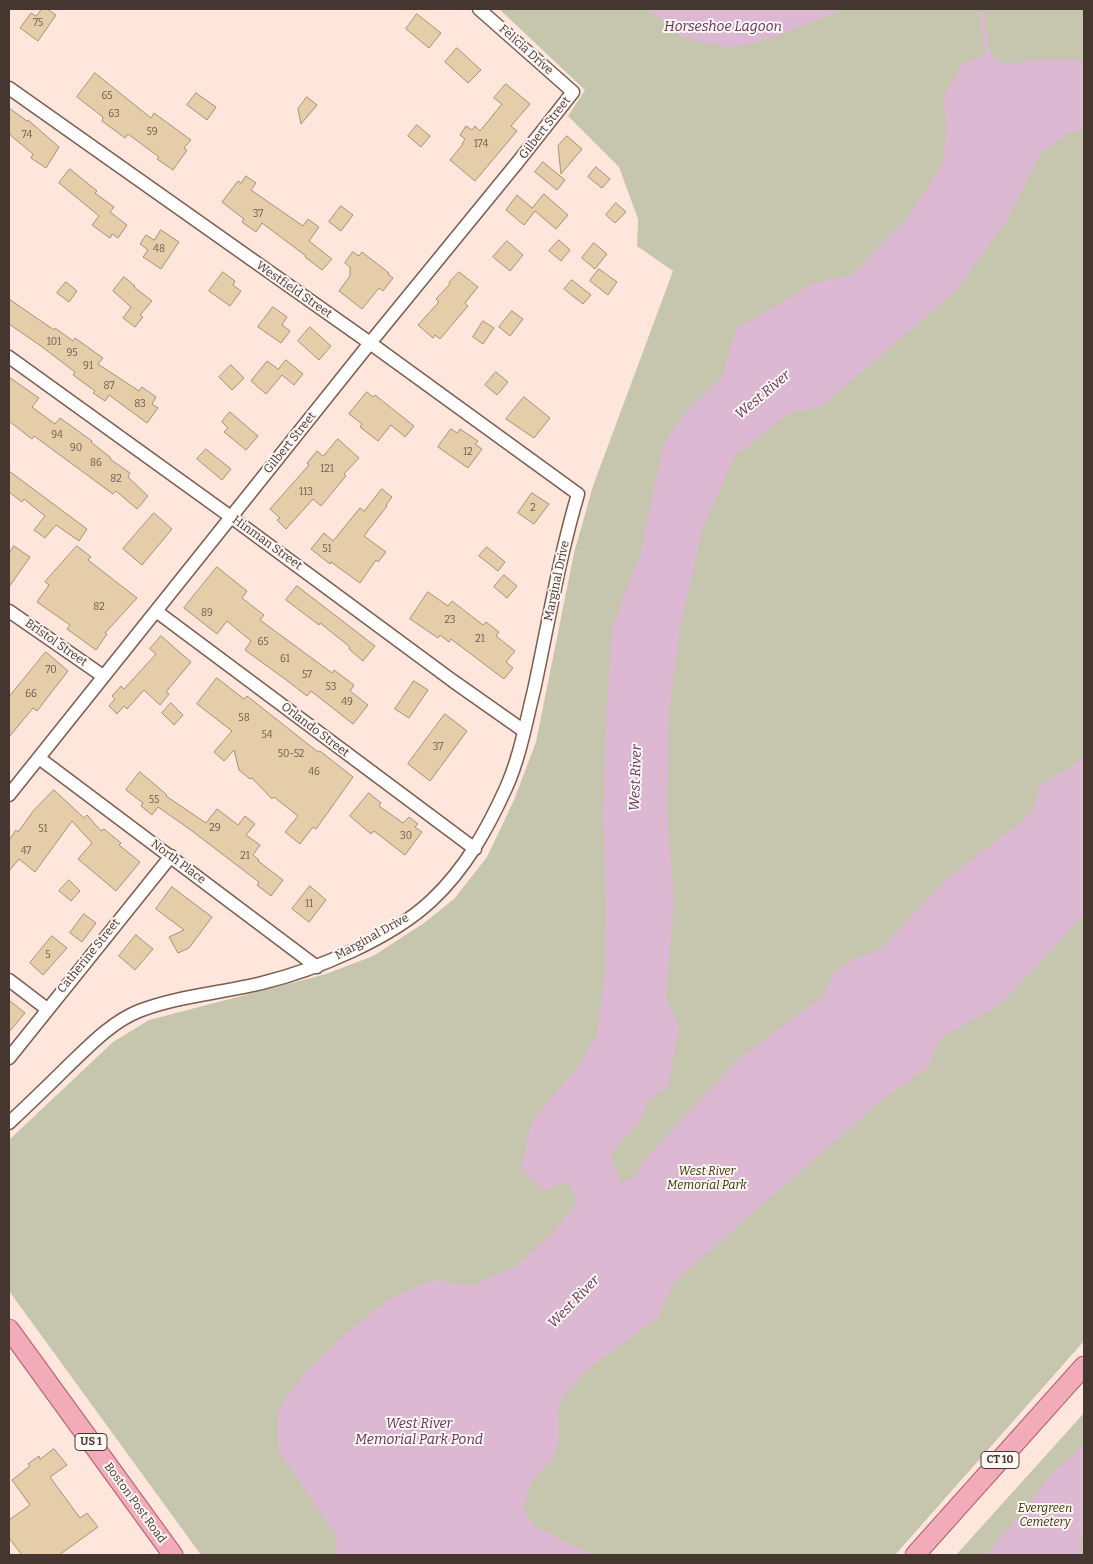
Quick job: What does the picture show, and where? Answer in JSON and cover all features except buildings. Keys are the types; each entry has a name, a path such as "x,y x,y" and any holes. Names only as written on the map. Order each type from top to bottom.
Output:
{"main road":[{"name":"Boston Post Road","path":"9,1329 173,1555"},
{"name":"CT 10","path":"915,1555 1084,1366"}],"street":[{"name":"Felicia Drive","path":"479,9 573,92"},
{"name":"Westfield Street","path":"9,88 370,343 578,494"},
{"name":"Gilbert Street","path":"9,795 573,92"},
{"name":"Hinman Street","path":"9,357 524,731"},
{"name":"Marginal Drive","path":"9,1124 86,1049 113,1027 137,1012 162,1004 260,984 317,967 399,926 431,902 452,880 475,849 507,786 524,731 563,551 578,494"},
{"name":"Bristol Street","path":"9,611 103,676"},
{"name":"Orlando Street","path":"156,611 475,849"},
{"name":"North Place","path":"39,758 317,967"},
{"name":"Catherine Street","path":"9,1058 171,856"},
{"path":"9,980 47,1009"}],"green space":[{"name":"West River Memorial Park","path":"499,9 1084,9 1084,1341 895,1555 201,1555 9,1291 9,1140 113,1042 149,1020 326,974 373,956 424,923 454,899 487,857 514,800 536,742 574,553 593,486 673,271 637,246 638,219 619,167 568,116 585,90"},
{"name":"Evergreen Cemetery","path":"1084,1413 1084,1555 956,1555"}],"water":[{"name":"Horseshoe Lagoon","path":"648,9 841,9 788,32 752,44 727,47 681,37"},
{"path":"990,54 1005,64 1035,60 1084,60 1084,128 1067,134 1040,154 1007,220 955,292 821,407 790,413 735,456 703,527 680,628 669,713 667,809 674,903 666,998 679,1025 668,1087 650,1099 640,1121 611,1155 621,1183 635,1177 644,1160 739,1059 824,995 834,972 853,960 881,949 945,880 1031,814 1041,785 1075,764 1084,756 1084,915 1001,1004 941,1038 928,1067 882,1100 674,1282 659,1317 584,1372 558,1404 559,1440 553,1459 532,1480 523,1509 535,1527 594,1555 337,1555 336,1536 278,1450 278,1410 307,1370 353,1327 394,1296 434,1280 472,1286 515,1267 550,1236 579,1200 566,1182 542,1191 521,1169 532,1121 580,1064 597,1034 605,973 606,907 603,817 612,629 641,552 664,442 687,411 722,377 735,330 811,285 853,274 909,216 943,163 947,126 943,98 963,63"},
{"name":"Evergreen Cemetery","path":"1084,1443 1084,1535 1079,1542 1079,1555 985,1555 1030,1504 1046,1480"}],"waterway":[{"path":"981,13 988,59"}],"water label":[{"name":"West River","path":"763,395"},
{"name":"West River","path":"636,778"},
{"name":"West River","path":"574,1302"},
{"name":"West River Memorial Park Pond","path":"419,1432"}]}
